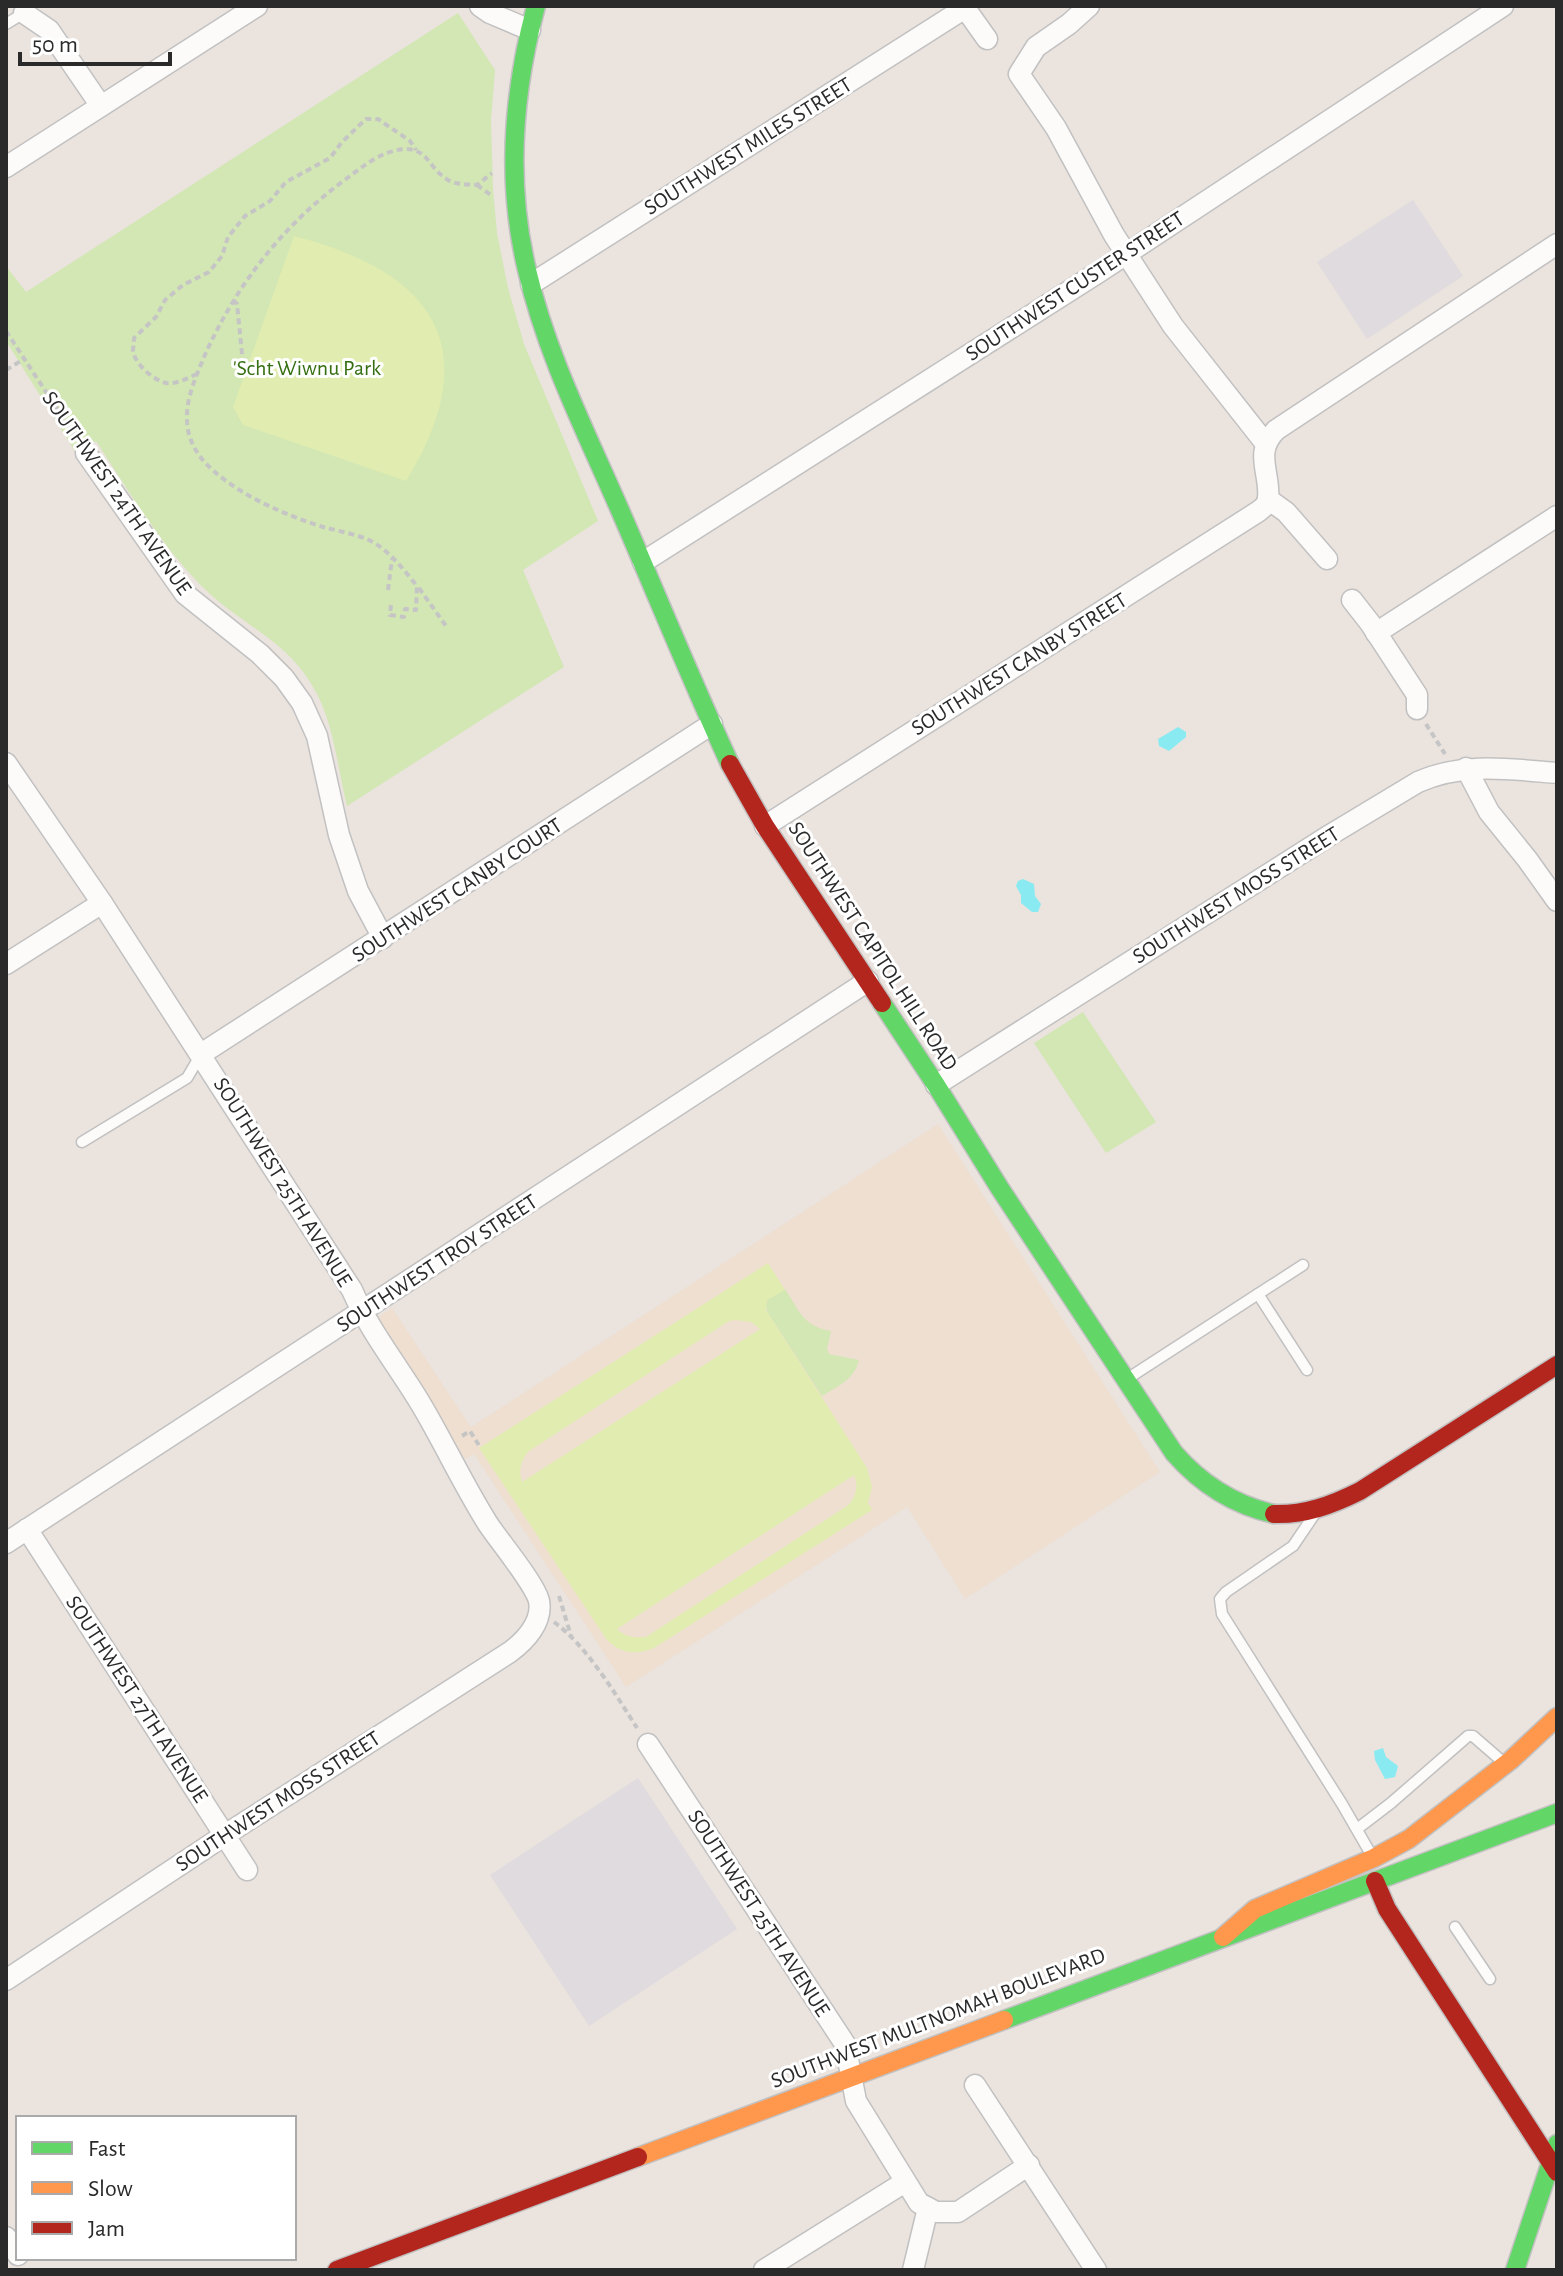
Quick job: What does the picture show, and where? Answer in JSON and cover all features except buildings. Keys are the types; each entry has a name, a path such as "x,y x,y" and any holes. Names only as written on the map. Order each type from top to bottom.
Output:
{"street":[{"path":"6,167 257,6"},
{"path":"480,6 530,30"},
{"name":"SOUTHWEST CAPITOL HILL ROAD","path":"536,6 514,132 519,224 531,284 561,374 712,724 736,776 765,826 1174,1453 1207,1484 1236,1502 1261,1511 1289,1515 1317,1509 1360,1491 1557,1365"},
{"path":"1089,6 1036,47 1019,74 1056,128 1126,255 1182,340 1266,444"},
{"name":"SOUTHWEST CUSTER STREET","path":"643,562 1126,255 1503,6"},
{"path":"965,8 987,39"},
{"name":"SOUTHWEST MILES STREET","path":"531,284 965,8"},
{"path":"24,13 49,30 101,106"},
{"path":"1327,559 1286,512 1268,499 1263,463 1266,444 1276,430 1557,244"},
{"name":"SOUTHWEST 24TH AVENUE","path":"86,453 185,594 260,654 302,703 317,736 344,849 358,891 383,938"},
{"name":"SOUTHWEST CANBY STREET","path":"765,826 1259,511 1268,499"},
{"path":"1376,633 1557,516"},
{"path":"1352,600 1417,695 1417,709"},
{"name":"SOUTHWEST CANBY COURT","path":"201,1054 712,724"},
{"name":"SOUTHWEST 25TH AVENUE","path":"6,763 102,903 352,1290 362,1312 421,1404 487,1523 537,1596 539,1612"},
{"path":"1466,768 1489,812 1557,901"},
{"name":"SOUTHWEST MOSS STREET","path":"936,1085 1393,797 1432,776 1466,768 1557,773"},
{"path":"6,964 102,903"},
{"name":"SOUTHWEST TROY STREET","path":"6,1543 868,981"},
{"name":"SOUTHWEST 27TH AVENUE","path":"27,1529 247,1870"},
{"name":"SOUTHWEST MOSS STREET","path":"6,1980 510,1652 530,1633 539,1612"},
{"path":"1223,1937 1255,1909 1374,1858 1409,1839 1505,1764 1557,1717"},
{"name":"SOUTHWEST 25TH AVENUE","path":"648,1744 845,2044 856,2101 919,2203 928,2208"},
{"name":"SOUTHWEST MULTNOMAH BOULEVARD","path":"337,2270 1557,1813"},
{"path":"1375,1881 1387,1909 1554,2167"},
{"path":"975,2085 1096,2270"},
{"path":"1515,2270 1554,2167 1557,2144"},
{"path":"913,2270 928,2208 946,2214 958,2212 1029,2165"},
{"path":"764,2270 905,2182"}],"lane":[{"path":"6,24 24,13"},
{"path":"82,1142 187,1078 201,1054"},
{"path":"1125,1380 1303,1265"},
{"path":"1258,1294 1307,1370"},
{"path":"1317,1509 1293,1546 1226,1592 1220,1599 1222,1614 1374,1858"},
{"path":"1357,1829 1468,1736 1473,1736 1505,1764"},
{"path":"1455,1927 1490,1979"}],"path":[{"path":"197,374 167,383 150,374 133,353 134,338 156,317 165,300 183,285 209,272 222,256 228,237 245,216 270,201 286,182 330,158 366,119 378,119 410,141 418,152"},
{"path":"446,626 417,586 370,541 277,510 211,468 194,447 187,422 189,401 197,374 233,300 271,248 328,192 380,156 397,150 426,156 446,179 461,184 477,185 493,172 515,161"},
{"path":"233,300 240,318 243,363"},
{"name":"SOUTHWEST 24TH AVENUE","path":"6,331 86,453"},
{"path":"6,370 24,359"},
{"path":"388,590 392,559"},
{"path":"391,605 390,615 404,617 405,609 416,610 417,586"},
{"path":"1417,709 1445,754 1466,768"},
{"path":"539,1612 571,1636 648,1744"}],"shaded area":[{"path":"1413,200 1463,276 1367,339 1317,262"},
{"path":"938,1124 1160,1472 965,1599 907,1507 626,1687 474,1454 465,1459 375,1319 392,1308 471,1427"},
{"path":"638,1778 737,1929 589,2026 490,1875"}],"green space":[{"name":"'Scht Wiwnu Park","path":"458,13 495,70 491,120 493,189 497,233 508,288 524,344 598,521 523,570 564,667 347,806 328,720 307,676 282,649 210,594 193,577 148,521 96,441 76,453 6,341 6,266 26,292"},
{"path":"294,236 343,251 382,271 413,295 433,322 443,355 442,392 430,434 406,481 243,425 233,407"},
{"path":"1083,1012 1156,1122 1106,1153 1034,1043"},
{"path":"768,1263 785,1290 767,1300 766,1310 867,1468 872,1487 868,1503 872,1510 654,1648 629,1652 607,1640 479,1448","holes":["735,1320 751,1322 760,1329 522,1482 521,1465 529,1451","854,1475 856,1492 847,1506 646,1637 630,1636 617,1629"]},
{"path":"785,1289 808,1322 831,1331 827,1349 829,1354 859,1360 849,1378 822,1396 768,1313 767,1300"}],"water":[{"path":"1178,727 1186,732 1186,737 1169,751 1159,746 1158,739"},
{"path":"1023,879 1034,884 1035,896 1041,904 1038,912 1032,912 1021,903 1016,886"},
{"path":"1383,1748 1386,1757 1398,1766 1395,1777 1385,1779 1375,1760 1374,1751"}],"traffic: fast":[{"path":"536,6 522,71 515,138 516,204 527,270 567,391 730,764"},
{"path":"882,1003 1174,1453 1219,1492 1245,1505 1274,1514"},
{"path":"1004,2020 1557,1813"},
{"path":"1515,2270 1557,2144"}],"traffic: slow":[{"path":"1223,1937 1255,1909 1374,1858 1409,1839 1511,1760 1557,1717"},
{"path":"638,2157 1004,2020"}],"traffic: jam":[{"path":"730,764 765,826 882,1003"},
{"path":"1274,1514 1318,1508 1360,1491 1557,1365"},
{"path":"1375,1881 1387,1909 1557,2172"},
{"path":"337,2270 638,2157"}]}
